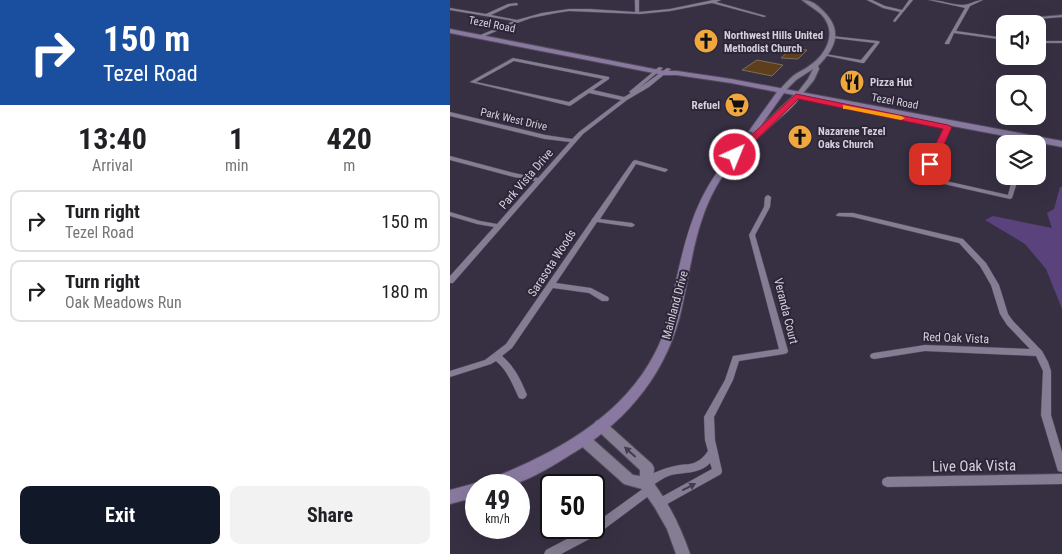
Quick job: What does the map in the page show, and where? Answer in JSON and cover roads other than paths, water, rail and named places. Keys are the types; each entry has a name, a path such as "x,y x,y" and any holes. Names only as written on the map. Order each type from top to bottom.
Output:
{"main road":[{"name":"Tezel Road","path":"450,29 1062,144"},
{"name":"Mainland Drive","path":"746,143 769,106 781,92"},
{"name":"Tezel Road","path":"798,95 996,137"},
{"name":"Mainland Drive","path":"518,474 541,464 583,438 600,425 636,391 650,373 660,356 672,327 702,204 718,175 746,143 785,110 798,95"},
{"path":"1046,146 1062,149"},
{"path":"450,497 465,493"}],"street":[{"path":"580,10 581,0"},
{"path":"637,0 637,13"},
{"path":"483,35 515,20 545,12 580,10 637,13 659,12 720,0"},
{"path":"781,92 795,77 825,56 833,37 832,27 828,18 819,9 805,0"},
{"path":"869,0 884,7 903,10"},
{"path":"895,21 911,0"},
{"path":"931,0 967,7"},
{"path":"948,42 967,7 981,0"},
{"path":"710,1 764,16"},
{"path":"486,15 509,5 517,4"},
{"path":"450,9 515,20"},
{"path":"1046,17 1062,16"},
{"path":"954,32 996,38"},
{"path":"825,56 862,62 878,42 833,37"},
{"path":"1046,42 1062,42"},
{"path":"588,91 607,78 513,59 472,82 570,104 588,91 625,99"},
{"path":"798,95 811,80 816,69 814,65"},
{"name":"Park Vista Drive","path":"625,99 638,84 662,70"},
{"name":"Park Vista Drive","path":"450,281 586,128 662,70"},
{"name":"Park West Drive","path":"450,114 574,141"},
{"path":"948,127 924,178 1010,197 1013,185"},
{"path":"450,158 540,180"},
{"name":"Sarasota Woods","path":"450,374 474,368 497,357 517,337 594,220 635,162 665,170"},
{"name":"Veranda Court","path":"660,503 717,471 709,417 730,380 736,358 784,351 752,235 756,225 768,208 768,196"},
{"path":"450,214 479,223 499,226"},
{"path":"839,215 854,215 961,241 990,274 1004,314 1010,323 1038,353 1046,372 1046,415 1062,468"},
{"path":"594,220 632,226"},
{"path":"551,285 591,292 605,299"},
{"name":"Red Oak Vista","path":"874,356 932,348 1038,353"},
{"path":"497,357 509,367 516,378 522,395"},
{"path":"600,425 647,468 648,487"},
{"path":"583,438 629,480 648,487 673,526 683,554"},
{"path":"550,554 597,527 662,474 679,469 696,468 703,464 713,452"},
{"name":"Live Oak Vista","path":"887,482 1062,479"}],"place":[{"name":"Northwest Hills United Methodist Church","path":"706,41"},
{"name":"Pizza Hut","path":"852,82"},
{"name":"Refuel","path":"737,105"},
{"name":"Nazarene Tezel Oaks Church","path":"800,137"}]}
